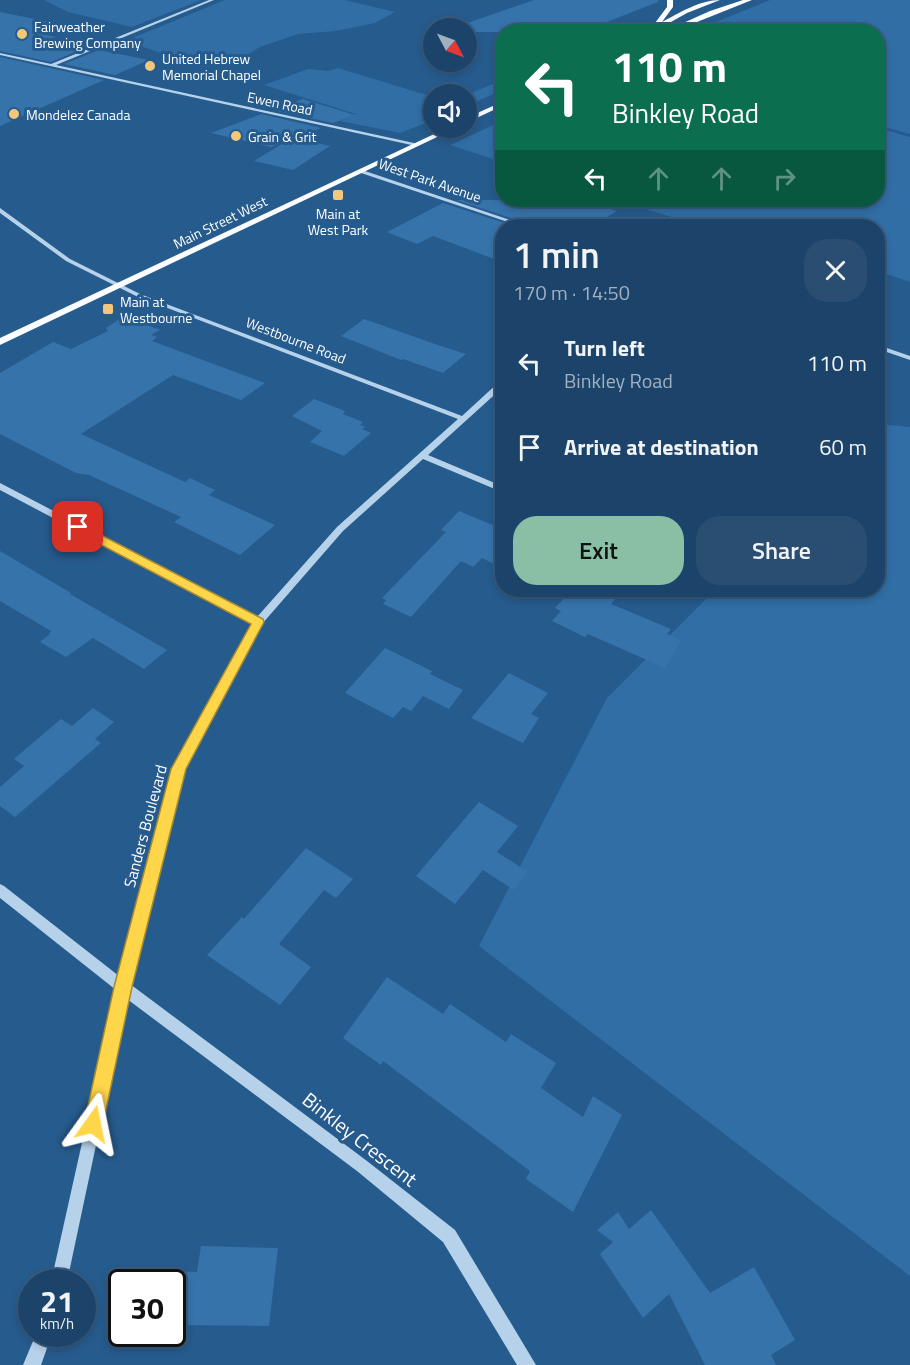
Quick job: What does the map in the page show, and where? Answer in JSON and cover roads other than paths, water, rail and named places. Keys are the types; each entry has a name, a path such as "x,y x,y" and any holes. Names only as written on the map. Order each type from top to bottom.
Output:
{"main road":[{"path":"657,24 670,7 670,0"},
{"path":"696,0 712,1 727,6"},
{"path":"685,24 727,6 749,0"},
{"path":"658,24 712,1"},
{"path":"477,116 495,107"},
{"name":"Main Street West","path":"0,342 430,138"}],"street":[{"path":"51,65 212,0"},
{"name":"Ewen Road","path":"0,54 414,145"},
{"name":"West Park Avenue","path":"360,171 504,219"},
{"name":"Westbourne Road","path":"0,210 68,260 138,295 464,419"},
{"path":"885,349 909,358"},
{"name":"Sanders Boulevard","path":"62,1269 123,987 178,769 258,622 340,529 495,390"},
{"path":"423,456 495,486"},
{"path":"0,486 258,622"},
{"name":"Binkley Crescent","path":"0,890 123,987 362,1166 449,1236 527,1365"},
{"path":"32,1365 39,1347"}],"place":[{"name":"Fairweather Brewing Company","path":"22,34"},
{"name":"United Hebrew Memorial Chapel","path":"150,66"},
{"name":"Mondelez Canada","path":"14,114"},
{"name":"Grain & Grit","path":"236,136"},
{"name":"Main at West Park","path":"338,195"},
{"name":"Main at Westbourne","path":"108,309"}]}
